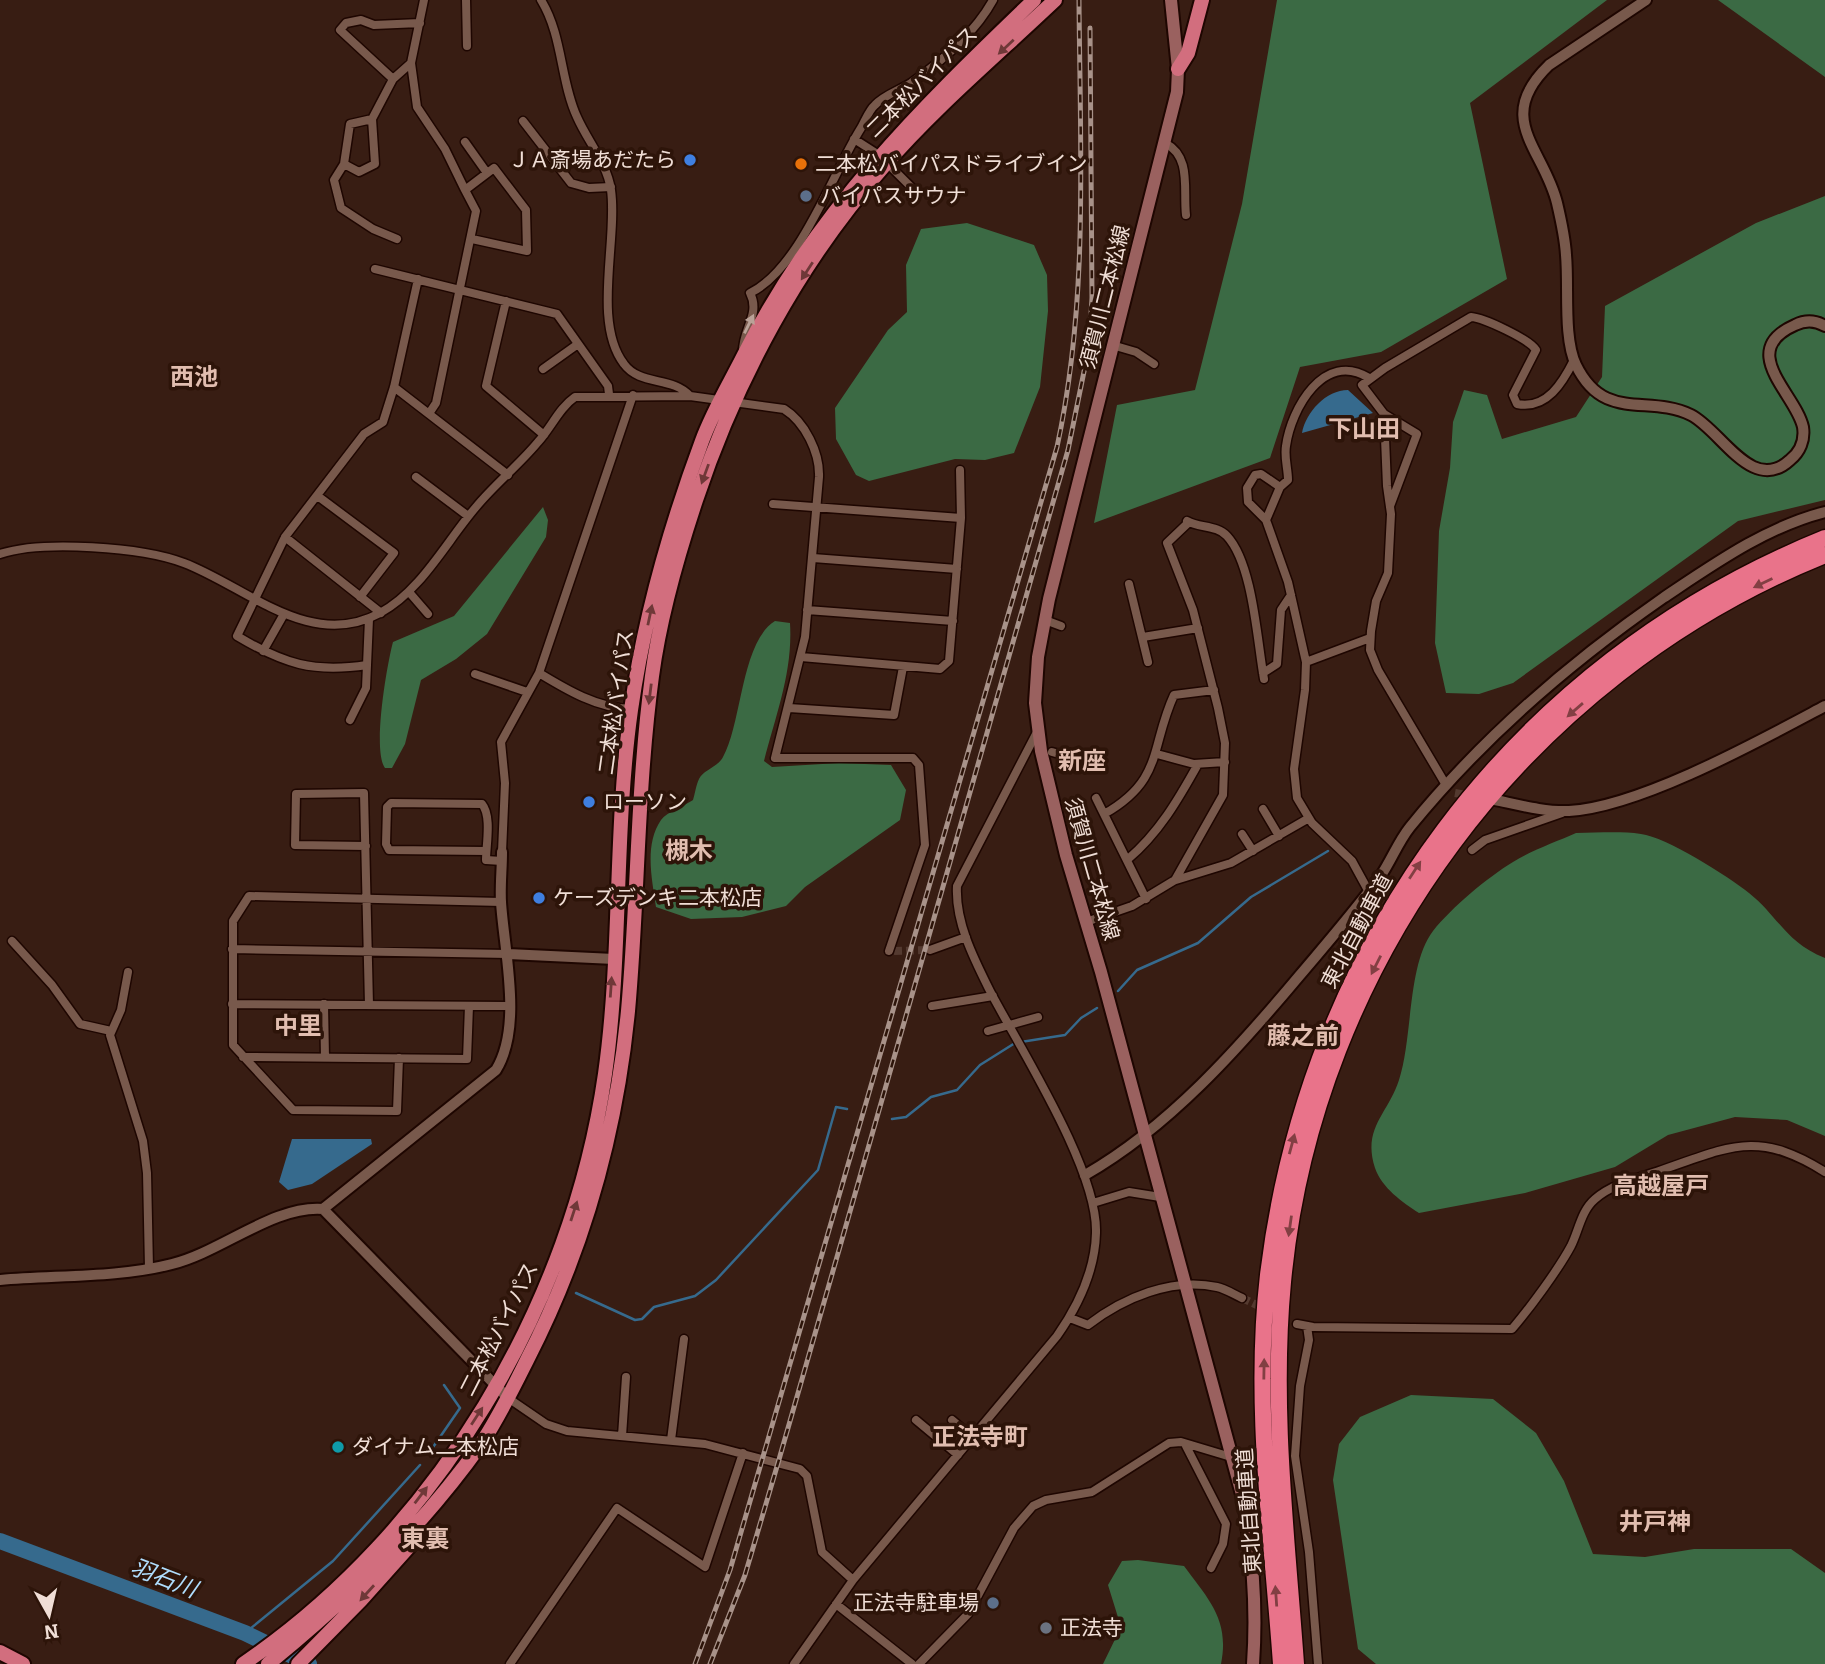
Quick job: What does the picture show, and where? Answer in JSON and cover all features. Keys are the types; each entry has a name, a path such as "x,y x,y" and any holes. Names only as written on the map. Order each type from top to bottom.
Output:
{"highway":[{"name":"二本松バイパス","path":"243,1664 263,1659 303,1636 397,1546 482,1441 508,1398 550,1315 579,1240 601,1167 624,1045 644,747 662,617 727,399 743,356 789,274 928,102 1034,0"},
{"name":"二本松バイパス","path":"263,1659 287,1631 338,1586 410,1509 453,1451 495,1387 534,1315 555,1268 577,1202 606,1070 631,709 666,551 704,437 818,253 883,158 1055,0"},
{"path":"1178,69 1188,53 1202,0"},
{"name":"東北自動車道","path":"1281,1664 1266,1441 1264,1379 1268,1278 1278,1210 1303,1107 1318,1060 1365,953 1398,896 1449,823 1520,740 1566,697 1612,659 1700,600 1743,576 1825,538"},
{"name":"東北自動車道","path":"1296,1664 1278,1380 1283,1279 1292,1212 1317,1110 1356,1006 1405,913 1435,866 1470,819 1529,752 1574,710 1662,641 1749,589 1825,555"},
{"path":"298,1664 409,1546 482,1441"},
{"path":"0,1652 23,1664"},
{"path":"0,1660 8,1664"}],"main road":[{"name":"須賀川二本松線","path":"1171,0 1178,69 1177,92 1045,620 1038,657 1035,703 1037,732 1086,922 1244,1502 1252,1551 1256,1621 1253,1664"}],"street":[{"path":"424,0 411,63 416,107 445,149 476,211 436,403 430,412"},
{"path":"466,0 467,46"},
{"path":"541,0 550,14 560,46 577,116 602,161 611,187 609,314 619,356 630,371 678,385 690,396"},
{"path":"743,356 742,337 754,314 754,302 750,293 775,275 801,236 874,105 911,83 947,54 978,22 993,0"},
{"path":"1646,0 1549,65 1538,76 1524,102 1524,130 1557,201 1564,233 1574,360 1582,375 1606,398 1622,405 1693,416 1751,467 1770,470 1786,464 1796,455 1803,438 1799,417 1773,373 1770,364 1772,346 1785,330 1801,322 1811,321 1825,326"},
{"path":"393,79 340,30 346,23 361,20 374,25 420,23"},
{"path":"344,163 359,172 376,164 372,118 393,79 411,63"},
{"path":"372,118 349,124 344,163 334,180 341,208 373,229 397,239"},
{"path":"523,121 571,183 589,188 611,187"},
{"path":"854,139 883,158 916,192"},
{"path":"465,142 487,173"},
{"path":"1165,143 1175,148 1184,161 1186,215"},
{"path":"465,190 494,168 526,210 527,251 472,239"},
{"path":"374,269 462,288 556,314 608,386 609,394"},
{"path":"367,665 318,668 294,665 237,636 285,537 364,433 383,422 394,387 418,279"},
{"path":"506,301 486,386 544,435"},
{"path":"1390,506 1417,434 1384,414 1362,386 1369,378 1471,317 1486,320 1526,340 1536,350 1513,395 1517,404 1539,401 1556,392 1574,360"},
{"path":"543,369 578,344"},
{"path":"1112,345 1136,352 1154,364"},
{"path":"1266,520 1280,487 1288,480 1285,449 1289,434 1315,383 1335,373 1363,374 1369,378"},
{"path":"394,387 430,412 508,475"},
{"path":"0,554 44,545 132,553 183,563 284,614 326,626 354,624 381,613 409,592 468,516 544,435 575,397 609,394 690,396 778,406 792,413 806,432 820,464 813,558 801,657 775,758 913,758 919,765 925,845 889,951"},
{"path":"0,1280 149,1268 198,1256 299,1209 323,1209 496,1070 506,1048 508,1006 508,954 501,902 505,783 501,742 539,673 633,395"},
{"path":"1384,414 1391,558 1388,573 1376,601 1370,650 1378,670 1451,789"},
{"path":"801,657 940,669 949,661 961,518 960,470"},
{"path":"1280,487 1261,474 1255,475 1247,488 1248,502 1266,520 1290,595 1306,662 1293,783 1300,806 1352,861 1369,892"},
{"path":"416,477 468,516"},
{"path":"318,497 394,553 360,597"},
{"path":"774,504 961,518"},
{"path":"1085,1175 1144,1137 1274,1007 1369,892 1408,830 1438,795 1451,789 1499,728 1536,694 1613,633 1708,568 1785,523 1825,512"},
{"path":"1175,880 1223,795 1225,743 1198,628 1167,543 1186,521 1219,530 1232,543 1245,573 1264,676 1277,664 1281,610 1290,595"},
{"path":"285,537 381,613"},
{"path":"813,558 957,569"},
{"path":"1129,584 1148,662"},
{"path":"409,592 428,614"},
{"path":"807,610 953,621"},
{"path":"263,651 284,614"},
{"path":"351,720 366,688 369,619"},
{"path":"1045,620 1061,626"},
{"path":"1143,636 1198,628"},
{"path":"1306,662 1370,638"},
{"path":"789,708 894,715 903,667"},
{"path":"539,673 569,692 601,704 631,709"},
{"path":"475,674 527,692"},
{"path":"1104,814 1133,794 1157,754 1174,695 1214,690"},
{"path":"1472,850 1485,840 1568,811 1601,806 1668,781 1825,706"},
{"path":"794,1664 853,1580 1070,1318 1092,1265 1096,1235 1093,1203 1085,1175 993,996 966,937 956,904 957,886 1037,732"},
{"path":"1052,752 1096,764"},
{"path":"1157,754 1198,764 1224,762"},
{"path":"1127,860 1153,836 1170,814 1198,764"},
{"path":"366,846 295,845 296,794 364,793 366,846 368,899 369,1005"},
{"path":"1096,798 1146,899"},
{"path":"1495,800 1568,811"},
{"path":"486,851 389,850 386,844 387,807 391,803 482,804 486,810 486,851 486,860 502,856"},
{"path":"1263,809 1279,836"},
{"path":"1086,922 1146,899 1175,880 1231,863 1309,818"},
{"path":"1242,834 1253,851"},
{"path":"399,1058 397,1111 293,1110 243,1057 233,1045 233,921 249,896 501,902"},
{"path":"930,950 966,937"},
{"path":"12,941 52,985 80,1024 111,1031"},
{"path":"232,949 508,954 614,959"},
{"path":"128,972 121,1010 111,1031 112,1048 143,1141 147,1173 149,1268"},
{"path":"932,1006 993,996"},
{"path":"232,1004 508,1006"},
{"path":"324,1004 325,1057"},
{"path":"243,1057 467,1059 469,1006"},
{"path":"988,1031 1038,1017"},
{"path":"1297,1324 1512,1329 1564,1256 1583,1214 1596,1199 1610,1190 1715,1150 1742,1145 1786,1150 1825,1172"},
{"path":"1093,1203 1129,1192 1160,1197"},
{"path":"323,1209 495,1387 559,1429 671,1440 743,1453 805,1472 822,1552 853,1580"},
{"path":"1070,1318 1088,1325 1124,1300 1184,1286 1219,1287 1242,1298"},
{"path":"1307,1326 1309,1340 1298,1395 1295,1457 1309,1552 1318,1664"},
{"path":"671,1440 684,1339"},
{"path":"622,1436 626,1377"},
{"path":"916,1420 958,1455"},
{"path":"952,1420 972,1437"},
{"path":"919,1664 962,1621 984,1588 1014,1528 1033,1506 1046,1500 1092,1492 1168,1443 1181,1442 1186,1446 1226,1524 1223,1544 1211,1568"},
{"path":"1186,1446 1231,1457"},
{"path":"510,1664 617,1508 705,1567 743,1453"},
{"path":"836,1604 912,1664"}],"green space":[{"path":"1277,0 1607,0 1470,103 1507,279 1381,352 1300,367 1270,458 1094,523 1117,405 1195,390 1242,204"},
{"path":"1718,0 1825,0 1825,77"},
{"path":"1825,196 1825,500 1738,521 1513,683 1479,694 1446,693 1435,643 1439,531 1450,468 1453,422 1464,390 1487,395 1502,439 1576,417 1602,377 1605,306 1756,223"},
{"path":"967,223 1034,245 1047,275 1048,311 1040,387 1014,453 985,460 955,459 869,481 856,475 836,439 835,408 888,330 907,312 906,265 921,229"},
{"path":"543,507 548,520 546,537 487,634 456,659 421,680 405,744 392,768 385,768 381,759 380,726 393,642 454,616"},
{"path":"775,621 790,623 789,659 783,693 764,761 772,767 839,763 891,765 906,790 900,820 805,887 786,906 742,917 691,919 656,907 651,851 656,830 664,817 693,800 701,776 723,757 755,646 764,631"},
{"path":"1576,833 1641,834 1681,850 1739,886 1759,902 1791,937 1825,958 1825,1136 1787,1120 1735,1117 1668,1135 1615,1167 1525,1193 1419,1213 1399,1199 1382,1182 1375,1168 1372,1142 1378,1122 1399,1080 1415,982 1425,945 1433,931 1450,913 1492,876 1528,854"},
{"path":"1411,1395 1493,1399 1536,1433 1564,1481 1593,1554 1645,1557 1694,1549 1791,1549 1825,1573 1825,1664 1376,1664 1358,1649 1333,1480 1339,1444 1360,1417"},
{"path":"1138,1560 1184,1566 1209,1600 1220,1622 1223,1648 1221,1664 1103,1664 1121,1627 1108,1585 1122,1561"}],"water":[{"path":"1348,390 1373,413 1302,433 1308,417 1318,404 1332,394"},
{"path":"292,1139 371,1139 372,1144 312,1184 288,1190 279,1182"}],"waterway":[{"path":"1118,991 1137,970 1198,943 1251,897 1328,851"},
{"path":"892,1119 906,1117 931,1097 957,1090 980,1065 1015,1043 1065,1035 1081,1018 1097,1008"},
{"path":"576,1293 635,1320 642,1319 654,1307 695,1296 716,1280 818,1170 836,1107 847,1109"},
{"path":"429,1453 460,1408 444,1385"},
{"path":"245,1633 333,1561 420,1465"},
{"name":"羽石川","path":"0,1541 245,1633 309,1664"}],"tunnel":[{"path":"1455,793 1472,796"},
{"path":"894,951 930,950"},
{"path":"1242,1298 1265,1309"}],"railway":[{"path":"695,1664 730,1570 1057,447 1067,392 1078,280 1081,168 1079,0"},
{"path":"710,1664 745,1575 1068,450 1089,347 1092,298 1090,28"}],"place":[{"name":"ＪＡ斎場あだたら","path":"690,160"},
{"name":"二本松バイパスドライブイン","path":"801,164"},
{"name":"バイパスサウナ","path":"806,196"},
{"name":"ローソン","path":"589,802"},
{"name":"ケーズデンキ二本松店","path":"539,898"},
{"name":"ダイナム二本松店","path":"338,1447"},
{"name":"正法寺駐車場","path":"993,1603"},
{"name":"正法寺","path":"1046,1628"}],"district":[{"name":"西池","path":"194,377"},
{"name":"下山田","path":"1364,429"},
{"name":"新座","path":"1082,761"},
{"name":"槻木","path":"689,851"},
{"name":"中里","path":"298,1026"},
{"name":"藤之前","path":"1303,1036"},
{"name":"高越屋戸","path":"1661,1186"},
{"name":"正法寺町","path":"980,1437"},
{"name":"井戸神","path":"1655,1522"},
{"name":"東裏","path":"425,1539"}]}
